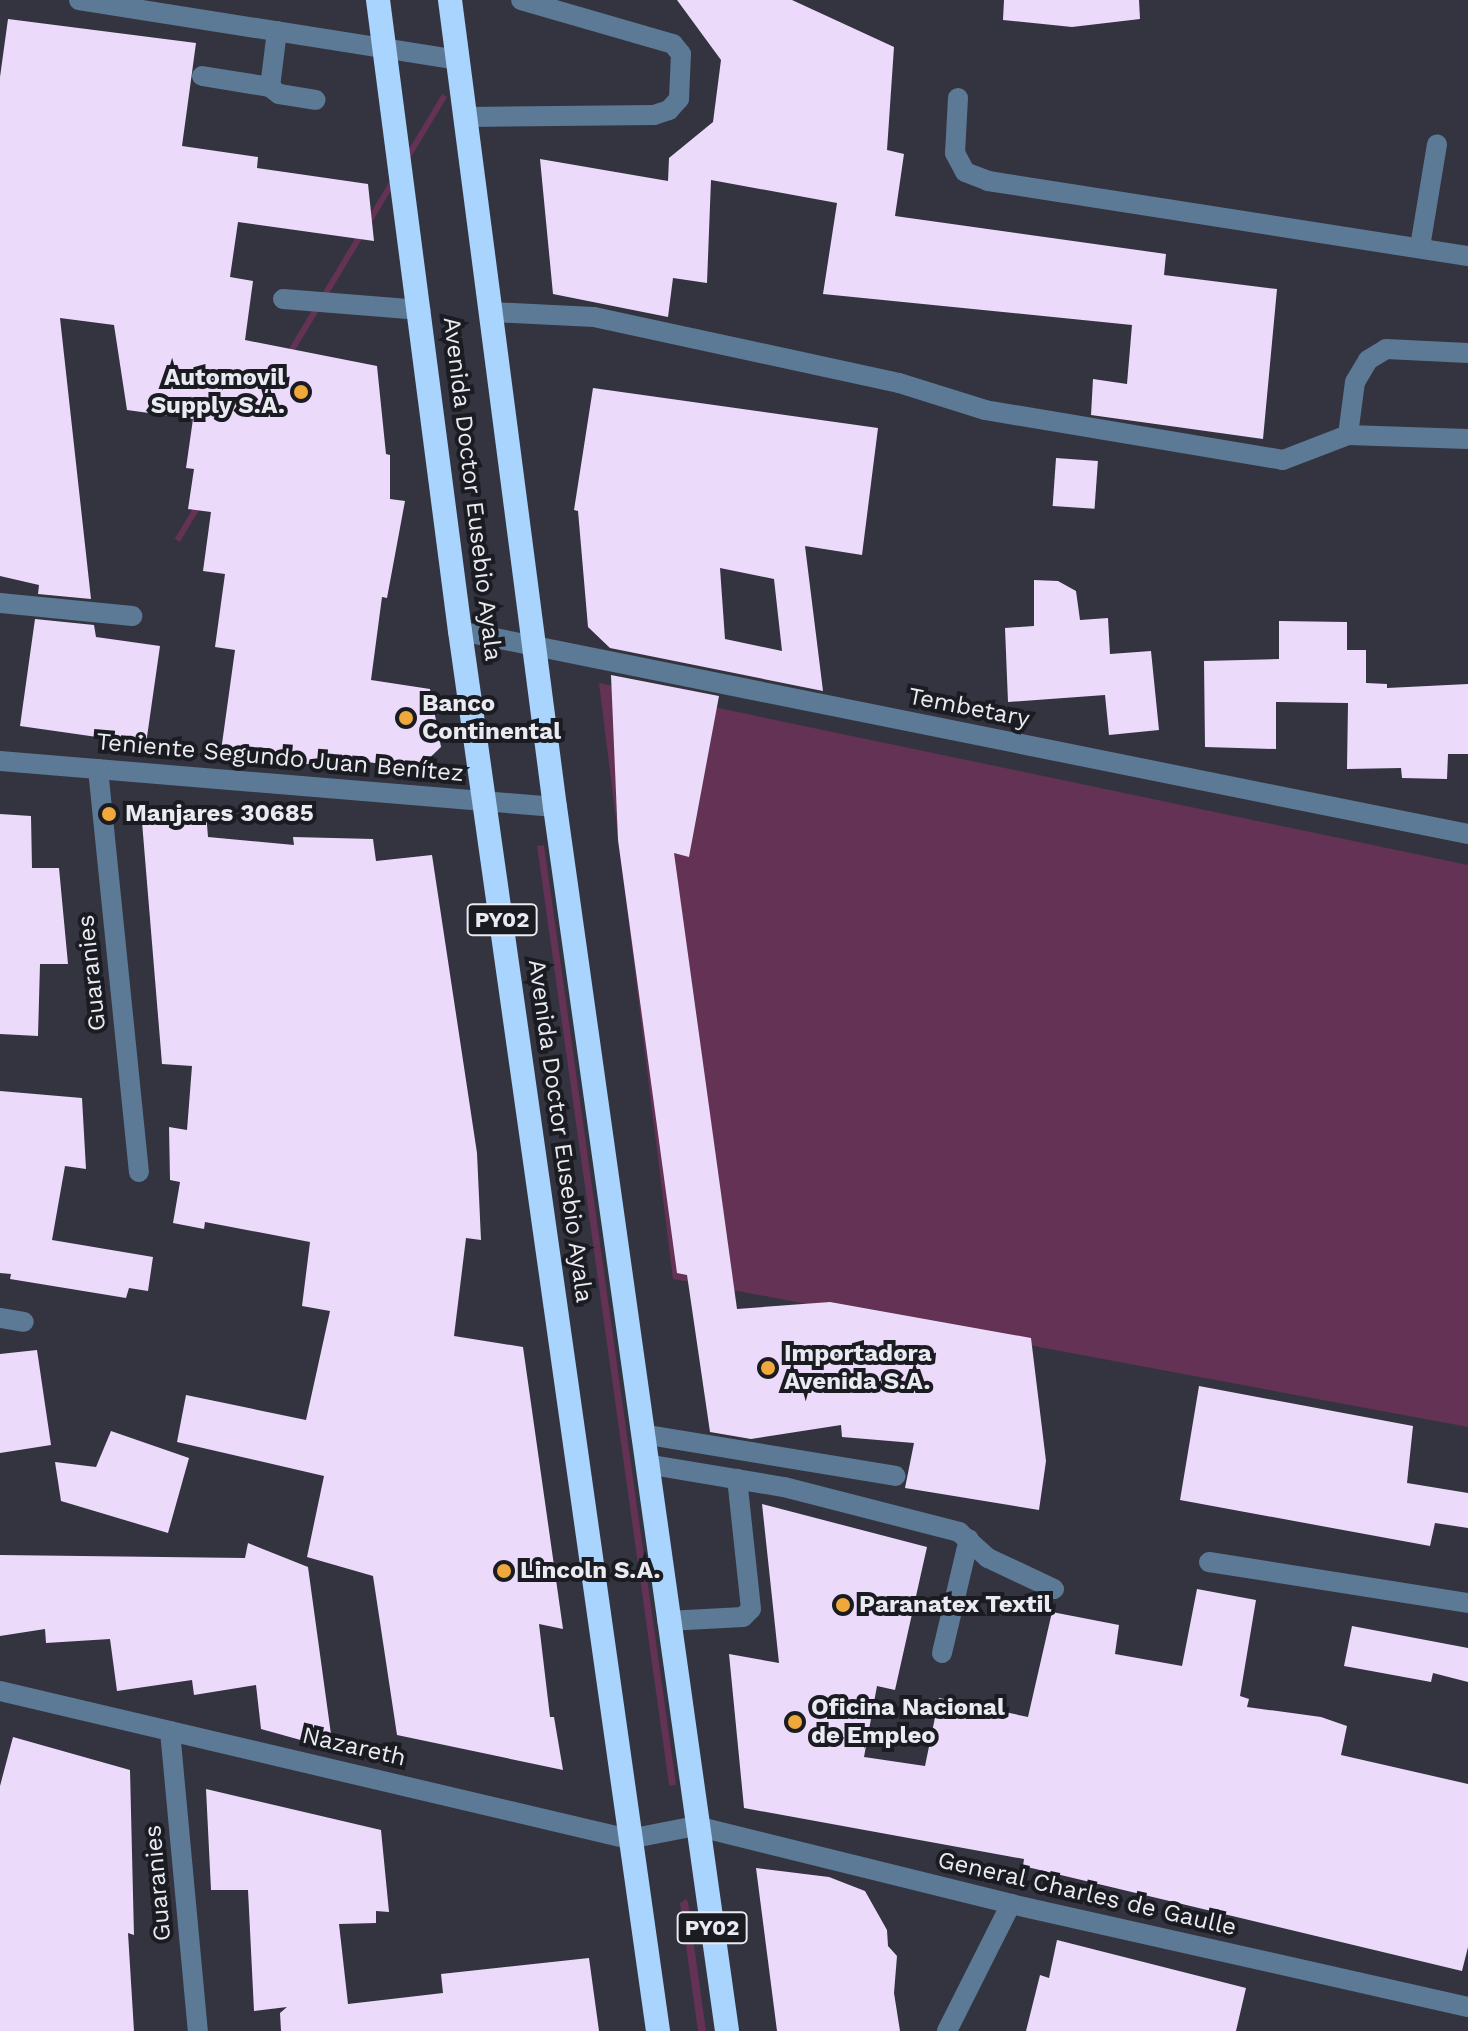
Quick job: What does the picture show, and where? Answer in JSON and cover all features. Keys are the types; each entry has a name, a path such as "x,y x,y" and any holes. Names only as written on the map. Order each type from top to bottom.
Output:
{"highway":[{"name":"Avenida Doctor Eusebio Ayala","path":"378,0 421,310 460,631 658,2031"},
{"name":"Avenida Doctor Eusebio Ayala","path":"450,0 533,647 667,1621 727,2031"}],"street":[{"path":"79,0 459,60"},
{"path":"466,117 654,115 679,99 681,54 673,44 660,36 521,0"},
{"path":"270,87 277,31"},
{"path":"202,76 270,87 279,94 316,100"},
{"path":"958,98 955,153 965,172 988,181 1468,256"},
{"path":"1420,247 1437,144"},
{"path":"283,299 421,310"},
{"path":"491,312 594,317 899,383 985,410 1283,460 1348,435 1468,439"},
{"path":"1348,435 1355,382 1368,360 1386,349 1468,353"},
{"path":"0,603 132,616"},
{"name":"Tembetary","path":"460,631 1468,834"},
{"name":"Teniente Segundo Juan Benítez","path":"0,761 555,807"},
{"name":"Guaranies","path":"98,769 139,1172"},
{"path":"0,1318 24,1322"},
{"path":"642,1434 896,1476"},
{"path":"646,1464 737,1479 930,1524 969,1539 988,1558 1054,1589"},
{"path":"667,1621 743,1617 751,1609 737,1479"},
{"path":"942,1653 969,1539"},
{"path":"1209,1562 1468,1603"},
{"name":"Nazareth","path":"0,1691 629,1839 696,1826"},
{"name":"Guaranies","path":"170,1731 198,2031"},
{"name":"General Charles de Gaulle","path":"696,1826 1011,1904 1468,2007"},
{"path":"947,2031 1011,1904"}],"shaded area":[{"path":"442,94 447,97 180,542 175,539"},
{"path":"599,683 1468,865 1468,1427 673,1279"},
{"path":"544,845 676,1785 669,1786 537,846"},
{"path":"686,1899 706,2031 698,2031 680,1903"}],"building":[{"path":"677,0 792,0 894,47 887,150 904,154 895,216 1166,254 1164,275 1277,289 1263,439 1091,415 1093,379 1127,384 1132,325 823,294 837,203 711,180 707,283 673,278 668,317 553,294 540,159 668,181 669,158 713,122 721,60"},
{"path":"1004,0 1139,0 1140,19 1072,27 1003,20"},
{"path":"8,19 196,43 182,146 258,157 257,168 368,184 374,241 238,222 230,277 253,281 245,340 377,366 386,454 390,455 390,499 405,501 387,598 382,597 371,680 430,689 441,747 417,770 350,759 348,770 221,751 235,650 215,647 225,574 203,571 211,512 188,509 194,469 186,468 193,419 127,410 114,325 60,318 91,599 38,594 39,585 0,576 0,77"},
{"path":"593,388 878,428 862,555 805,546 823,691 610,648 588,627 578,511 574,510","holes":["720,568 774,579 782,651 725,639"]},
{"path":"1056,458 1098,461 1095,509 1053,506"},
{"path":"1034,580 1058,581 1076,591 1080,620 1108,618 1110,654 1151,651 1159,730 1109,735 1105,695 1008,702 1005,628 1034,626"},
{"path":"35,619 94,625 96,637 160,646 146,744 20,726"},
{"path":"1279,621 1347,622 1347,650 1366,650 1366,683 1387,684 1387,688 1468,684 1468,754 1448,754 1447,779 1402,778 1401,768 1347,769 1348,703 1276,702 1276,749 1205,747 1204,661 1279,659"},
{"path":"611,675 719,696 689,857 674,853 737,1309 830,1302 1031,1338 1046,1461 1039,1510 905,1488 914,1443 842,1437 841,1425 751,1439 710,1432 687,1275 677,1273 618,840"},
{"path":"166,811 206,812 208,837 294,845 293,837 373,839 376,861 432,855 477,1153 481,1240 466,1238 454,1336 523,1347 563,1629 539,1624 550,1717 554,1717 563,1770 397,1735 373,1576 307,1557 324,1476 177,1442 186,1395 306,1420 330,1311 302,1306 310,1242 205,1222 204,1229 173,1223 180,1182 170,1180 169,1127 187,1130 192,1066 162,1064 142,822"},
{"path":"0,814 31,816 32,868 59,868 68,964 40,964 38,1036 0,1034"},
{"path":"0,1091 82,1098 86,1169 65,1166 52,1240 153,1257 148,1291 129,1288 126,1298 10,1279 11,1274 0,1273"},
{"path":"37,1350 51,1445 0,1453 0,1354"},
{"path":"1199,1386 1413,1426 1407,1483 1468,1493 1468,1528 1435,1523 1430,1546 1180,1500"},
{"path":"111,1431 189,1458 168,1533 61,1501 55,1462 96,1467"},
{"path":"762,1504 927,1547 895,1690 877,1686 864,1757 925,1766 939,1698 1028,1717 1052,1612 1119,1625 1115,1654 1182,1666 1197,1589 1256,1600 1240,1696 1249,1699 1247,1707 1321,1717 1347,1726 1341,1755 1468,1784 1468,1947 1462,1971 1023,1866 1024,1859 744,1808 729,1654 779,1663"},
{"path":"248,1543 308,1567 333,1749 261,1729 256,1685 194,1695 192,1680 117,1691 110,1639 46,1643 45,1629 0,1636 0,1555 245,1558"},
{"path":"1352,1626 1468,1648 1468,1682 1433,1673 1431,1682 1344,1666"},
{"path":"13,1737 130,1770 134,1935 128,1933 134,2031 0,2031 0,1786"},
{"path":"206,1789 381,1830 389,1912 376,1911 376,1923 339,1924 348,2004 443,1993 441,1974 589,1958 599,2031 281,2031 280,2013 287,2007 254,2011 248,1890 211,1890"},
{"path":"756,1868 829,1877 865,1891 887,1930 888,1946 897,1956 894,1993 900,2031 777,2031"},
{"path":"1057,1940 1246,1988 1236,2031 1026,2031 1040,1975 1049,1978"}],"place":[{"name":"Automovil Supply S.A.","path":"301,392"},
{"name":"Banco Continental","path":"406,718"},
{"name":"Manjares 30685","path":"109,814"},
{"name":"Importadora Avenida S.A.","path":"768,1368"},
{"name":"Lincoln S.A.","path":"504,1571"},
{"name":"Paranatex Textil","path":"843,1605"},
{"name":"Oficina Nacional de Empleo","path":"795,1722"}]}
